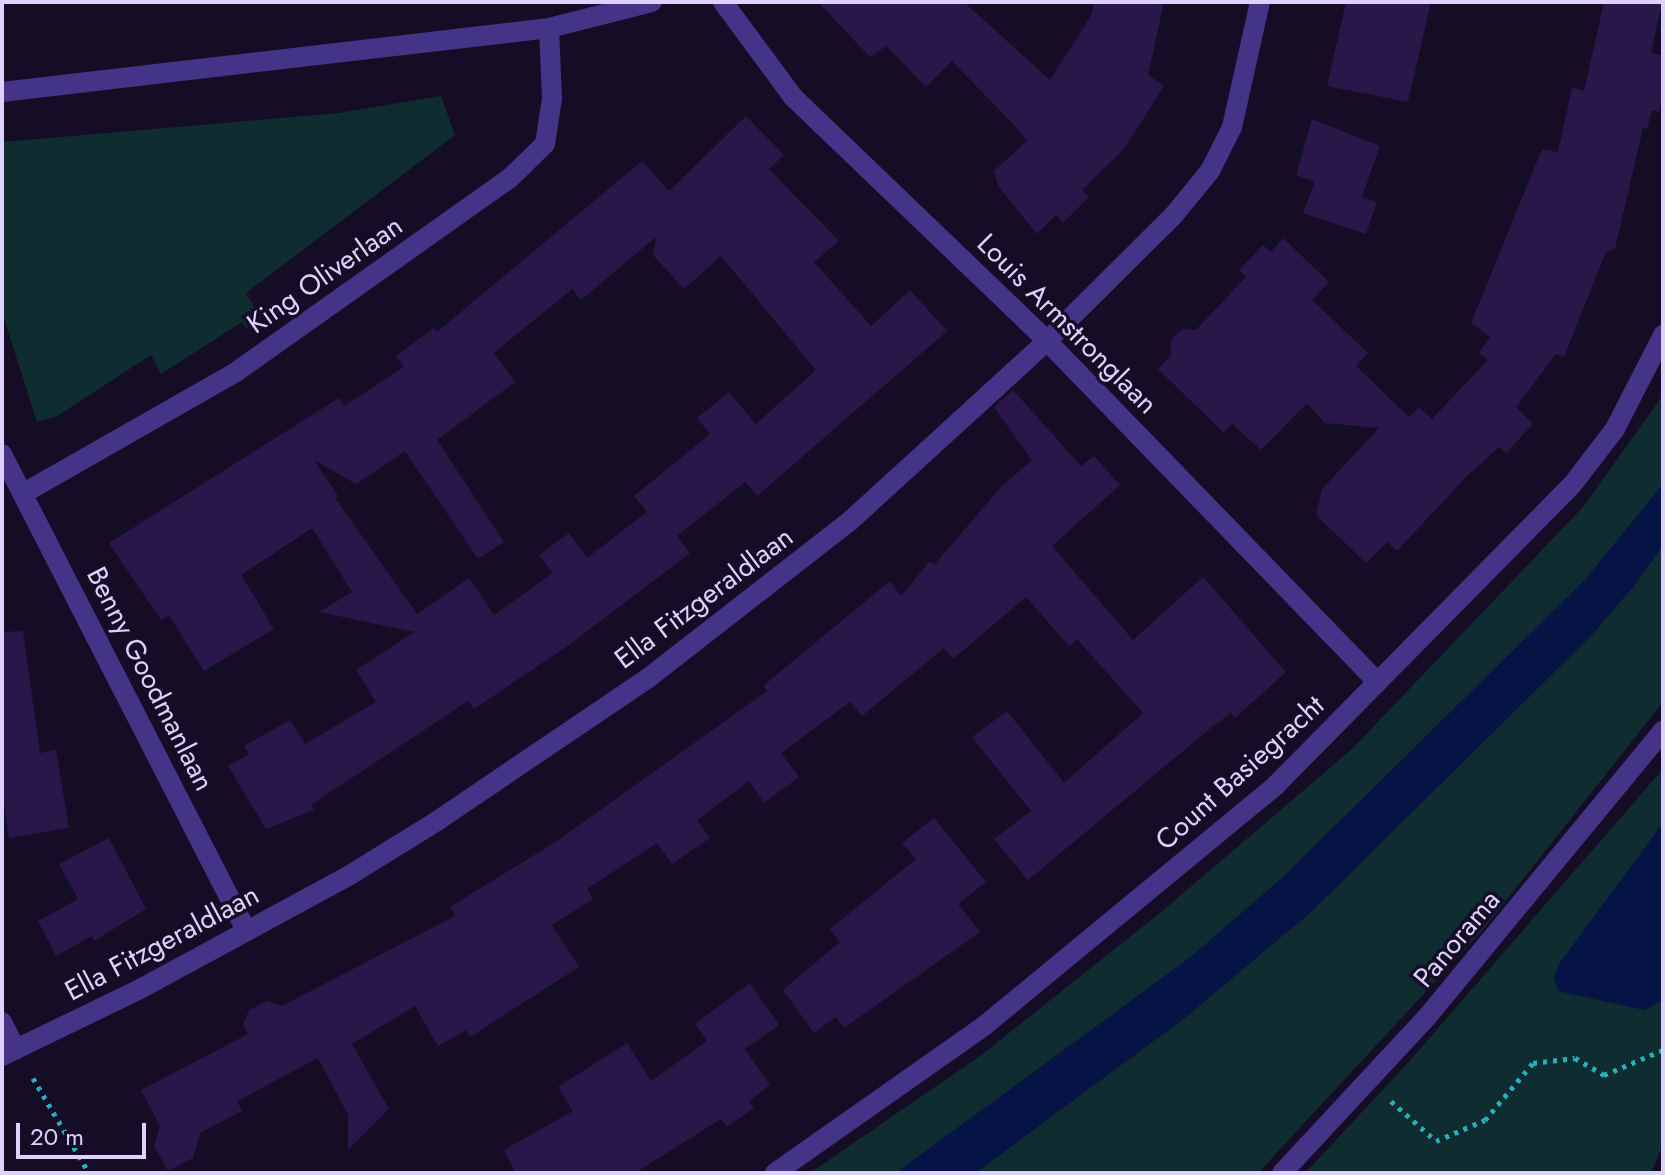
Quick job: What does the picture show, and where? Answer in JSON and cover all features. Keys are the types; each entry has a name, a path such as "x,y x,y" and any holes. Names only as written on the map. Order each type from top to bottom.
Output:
{"street":[{"path":"2,92 549,28 652,2"},
{"name":"Louis Armstronglaan","path":"723,2 793,97 1047,341 1377,682"},
{"name":"Ella Fitzgeraldlaan","path":"9,1053 246,930 425,829 647,679 850,521 1047,341 1173,216 1210,171 1232,127 1260,2"},
{"name":"King Oliverlaan","path":"24,493 236,372 509,179 545,144 552,99 549,28"},
{"name":"Count Basiegracht","path":"775,1173 984,1026 1276,785 1572,485 1615,429 1663,335"},
{"name":"Benny Goodmanlaan","path":"2,454 246,930"},
{"name":"Panorama","path":"1282,1173 1370,1082 1663,731"},
{"path":"2,1022 9,1053"}],"path":[{"path":"1370,1082 1436,1141 1485,1120 1533,1063 1575,1058 1604,1075 1663,1050"},
{"path":"9,1053 89,1173"}],"green space":[{"path":"441,96 455,135 246,293 261,318 246,328 242,322 161,374 151,355 57,416 37,422 2,312 2,142 339,113"},
{"path":"1663,395 1663,484 1646,507 1584,581 1282,878 1191,957 896,1173 810,1173 980,1056 1160,913 1353,748 1583,507"},
{"path":"1663,545 1663,702 1482,931 1258,1173 975,1173 1187,1016 1312,911 1633,587"},
{"path":"1663,769 1663,1144 1651,1173 1305,1173 1406,1065"}],"shaded area":[{"path":"1663,484 1663,545 1633,587 1591,636 1312,911 1187,1016 975,1173 896,1173 1191,957 1282,878 1584,581"},
{"path":"1663,823 1663,1000 1644,1010 1558,991 1554,977 1559,964"}],"building":[{"path":"818,2 964,2 1050,80 1091,16 1094,2 1164,2 1148,75 1164,86 1124,149 1082,190 1089,197 1063,223 1056,215 1037,234 998,186 994,171 1027,141 1013,124 952,61 926,87 886,46 870,57"},
{"path":"1346,2 1431,2 1408,102 1327,86"},
{"path":"1604,2 1662,2 1651,53 1663,56 1663,91 1659,112 1652,110 1647,129 1643,128 1615,249 1606,252 1564,357 1556,354 1516,407 1533,424 1506,453 1499,447 1467,476 1397,551 1387,542 1366,563 1316,515 1322,489 1379,428 1325,423 1307,403 1261,450 1232,424 1224,433 1158,369 1171,355 1171,340 1182,329 1196,330 1246,277 1239,270 1263,245 1271,252 1283,238 1329,282 1312,300 1368,353 1356,366 1409,417 1419,407 1432,419 1488,360 1479,353 1490,337 1471,323 1542,149 1558,152 1572,88 1584,91"},
{"path":"746,116 784,155 769,169 839,241 814,262 871,326 910,290 947,331 757,496 745,482 677,536 690,553 569,645 474,709 468,701 311,805 314,810 266,829 228,766 249,754 244,746 290,720 305,744 376,702 356,670 414,632 319,612 352,592 312,528 241,575 274,629 204,671 169,615 161,620 109,543 339,398 344,406 404,367 396,356 434,328 437,332 642,161 669,191","holes":["656,237 653,255 684,289 721,256 816,370 756,424 729,392 697,418 710,434 634,496 647,512 587,558 569,533 539,555 553,573 494,615 469,578 417,614 335,498 338,496 314,460 356,484 405,451 478,559 504,542 437,440 515,382 494,353 572,289 581,300"]},
{"path":"1312,119 1380,146 1362,197 1377,202 1366,234 1303,213 1315,182 1296,175"},
{"path":"1013,390 1081,466 1094,456 1120,485 1052,546 1133,640 1203,577 1286,672 1235,718 1231,713 1212,727 1028,880 994,839 1031,811 972,737 1007,711 1064,783 1143,713 1077,639 1069,646 1026,597 953,659 944,648 862,716 850,702 781,753 799,777 764,803 749,781 697,820 710,838 672,864 657,843 587,889 593,899 552,925 579,967 470,1037 466,1030 438,1046 415,1006 352,1044 389,1109 348,1150 348,1115 318,1058 237,1101 242,1111 200,1133 193,1158 168,1171 154,1146 160,1126 141,1090 248,1034 243,1025 249,1010 267,1001 282,1006 455,916 450,907 557,841 767,691 763,686 890,581 901,596 930,561 934,565 1001,487 1032,460 994,407"},
{"path":"23,631 40,753 56,750 69,828 9,838 2,790 2,632"},
{"path":"934,818 986,882 958,904 980,932 844,1028 836,1017 814,1033 783,990 840,942 830,929 916,859 902,843"},
{"path":"109,838 146,909 94,941 92,936 56,956 38,921 78,899 59,864"},
{"path":"750,983 779,1025 745,1049 770,1085 749,1101 754,1108 727,1127 721,1119 635,1173 516,1173 504,1150 573,1111 558,1087 627,1043 651,1081 707,1041 695,1024"}]}
